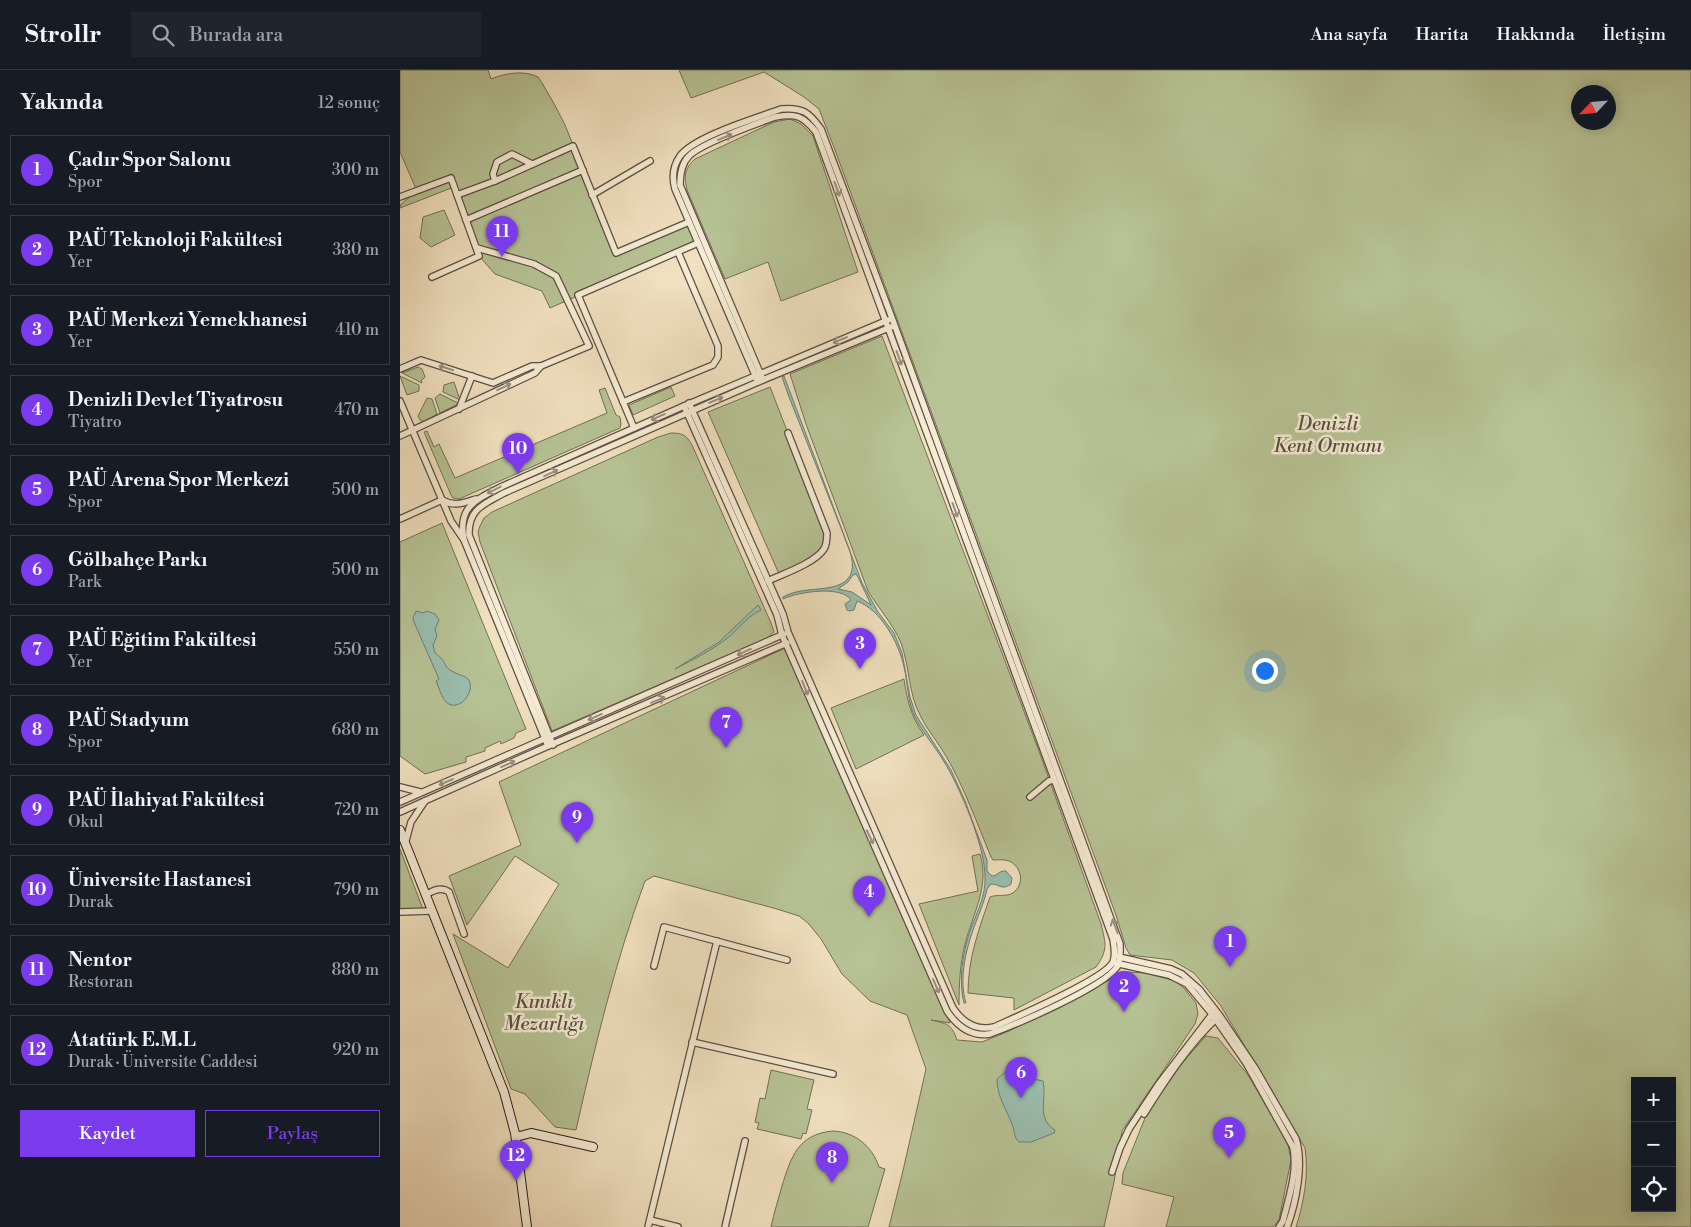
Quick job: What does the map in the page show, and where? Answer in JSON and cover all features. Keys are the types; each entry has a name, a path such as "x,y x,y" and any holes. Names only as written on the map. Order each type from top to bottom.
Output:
{"main road":[{"path":"400,830 504,1092 516,1137 526,1225"},
{"path":"516,1137 531,1133 593,1147"}],"street":[{"path":"686,405 777,615 785,644 947,1011 955,1023 965,1030 981,1036 990,1034 1055,1005 1108,977 1116,960 1118,935 821,129 814,118 805,111 793,108 781,109 702,139 685,150 674,168 673,182 689,222 758,374"},
{"path":"760,381 680,185 680,174 689,155 702,147 775,117 788,114 799,116 809,123 816,132 1113,939 1116,960"},
{"path":"458,195 495,181 573,146 616,253 689,222"},
{"path":"495,181 492,174 496,162 512,154 532,164"},
{"path":"592,195 650,161"},
{"path":"466,220 583,170"},
{"path":"400,198 451,178 458,195 479,256 432,277"},
{"path":"634,428 578,294 698,243"},
{"path":"400,369 421,360 494,383 532,366 541,366 589,346 556,276 534,264 476,248"},
{"path":"623,402 713,365 718,357 718,346 678,252"},
{"path":"442,500 457,505 477,499 686,405 892,318"},
{"path":"547,738 469,535 468,524 472,514 480,506 504,493 760,381 895,326"},
{"path":"400,436 535,373 541,366"},
{"path":"458,409 472,376"},
{"path":"400,401 442,500 457,532 464,540"},
{"path":"689,412 783,614 788,632 958,1016 975,1027 984,1029 994,1027 1103,973 1116,960"},
{"path":"768,581 816,558 823,551 827,543 827,534 788,433"},
{"path":"477,499 462,520 464,540 550,745"},
{"path":"400,519 442,500"},
{"path":"400,802 788,632"},
{"path":"400,812 792,641"},
{"path":"1030,797 1054,780"},
{"path":"400,788 422,792"},
{"path":"405,844 412,822 426,801"},
{"path":"888,877 895,874"},
{"path":"425,895 436,889 445,889 450,892 464,934"},
{"path":"400,912 432,911"},
{"path":"654,966 664,927 787,960"},
{"path":"648,1227 717,941"},
{"path":"1116,960 1156,971 1187,984 1216,1015 1255,1068 1296,1139 1301,1166 1287,1227"},
{"path":"1216,1015 1162,1087 1132,1132 1118,1164 1112,1172 1129,1129 1158,1085 1216,1015"},
{"path":"1216,1015 1246,1063 1293,1147 1295,1172 1279,1227"},
{"path":"692,1042 833,1074"},
{"path":"725,1227 745,1141"},
{"path":"650,1220 678,1227"}],"green space":[{"path":"400,70 488,70 491,79 515,73 538,77 565,125 616,252 689,222 698,243 550,308 542,291 495,274 479,256 454,187 400,208 400,205 417,191 400,152"},
{"name":"Denizli Kent Ormanı","path":"679,70 1691,70 1691,1227 1296,1227 1305,1188 1305,1148 1221,1006 1194,973 1172,960 1130,955 1126,948 1116,915 819,109 804,97 764,72 691,98"},
{"path":"790,119 801,124 813,136 858,272 781,301 768,262 725,279 687,190 685,177 689,166 695,159 774,122"},
{"path":"444,210 455,235 431,247 420,238 423,217"},
{"path":"882,336 1039,751 1104,937 1105,947 1103,956 1096,967 1014,1010 1014,998 968,993 968,980 978,932 990,897 1013,893 1019,885 1019,871 1009,861 993,860 991,857 959,780 921,717 911,690 901,643 868,591 806,424 790,374"},
{"path":"418,367 422,369 425,377 421,381 422,383 402,373"},
{"path":"400,376 419,385 419,391 407,395"},
{"path":"454,382 460,400 443,392 444,385"},
{"path":"671,387 675,396 633,415 629,405"},
{"path":"770,387 827,533 826,542 817,555 803,564 779,574 708,412"},
{"path":"605,388 616,415 620,417 620,428 459,499 453,498 424,432 427,431 434,447 439,444 455,478 607,413 599,390"},
{"path":"440,394 458,403 440,413 435,398"},
{"path":"427,398 432,399 437,414 424,422 418,416"},
{"path":"671,433 684,435 692,445 774,632 767,638 552,731 480,542 478,532 480,526 484,518 492,512 658,437"},
{"path":"442,523 526,729 516,733 514,738 501,744 500,741 485,748 485,751 466,757 466,762 425,774 400,756 400,542"},
{"name":"Kınıklı Mezarlığı","path":"785,648 888,877 950,1023 931,1020 948,1025 953,1030 957,1040 982,1042 1009,1031 1128,972 1146,973 1175,981 1184,988 1196,1003 1198,1014 1195,1024 1122,1131 1114,1182 1104,1227 889,1227 926,1069 907,1015 870,1001 842,974 821,939 808,923 799,916 654,876 645,881 624,942 598,1036 576,1130 555,1127 525,1094 511,1089 453,934 508,968 559,884 515,856 467,925 449,876 521,845 499,782"},
{"path":"904,679 910,708 924,735 856,769 831,708"},
{"path":"400,849 424,912 400,912"},
{"path":"980,854 983,866 982,888 963,952 959,1005 919,904 978,891 972,856"},
{"path":"1206,1036 1218,1038 1248,1075 1287,1140 1291,1160 1279,1220 1273,1227 1166,1227 1174,1197 1122,1184 1123,1173 1147,1113 1183,1062"},
{"path":"771,1070 814,1080 807,1109 812,1110 806,1134 803,1133 801,1139 757,1129 759,1123 755,1122 760,1098 765,1099"},
{"path":"833,1131 848,1134 862,1142 872,1153 879,1167 885,1169 868,1227 771,1227 785,1175 798,1149 812,1137"}],"shaded area":[{"path":"784,376 862,583 878,612 894,633 902,653 910,697 916,715 951,770 965,801 987,860 987,871 992,876 1006,871 1012,878 1011,884 1008,886 1003,887 991,884 987,889 969,941 965,959 963,986 966,1003 964,1003 962,994 962,965 968,937 984,890 984,864 976,833 957,785 914,715 910,703 902,658 898,648 888,628 866,605 857,601 854,610 847,610 845,604 851,600 846,595 819,591 783,599 783,597 796,592 829,588 845,582 850,576 852,567 851,555 782,377","holes":["856,574 871,605 852,592 838,589 848,582 853,575"]},
{"path":"758,605 761,610 748,618 724,641 675,669 719,642"},
{"path":"416,611 423,613 427,611 435,614 439,620 435,629 437,636 433,645 435,653 448,669 468,679 470,689 461,703 451,705 443,697 436,681 439,679 414,622 413,618"},
{"path":"1004,1073 1043,1081 1044,1114 1049,1125 1055,1130 1054,1133 1031,1142 1019,1142 1017,1140 998,1091 997,1079"}],"place":[{"name":"Nentor","path":"502,257"},
{"name":"Üniversite Hastanesi","path":"518,474"},
{"name":"PAÜ Merkezi Yemekhanesi","path":"860,669"},
{"name":"PAÜ Eğitim Fakültesi","path":"726,748"},
{"name":"PAÜ İlahiyat Fakültesi","path":"577,843"},
{"name":"Denizli Devlet Tiyatrosu","path":"869,917"},
{"name":"Çadır Spor Salonu","path":"1230,967"},
{"name":"PAÜ Teknoloji Fakültesi","path":"1124,1012"},
{"name":"Gölbahçe Parkı","path":"1021,1098"},
{"name":"PAÜ Arena Spor Merkezi","path":"1229,1158"},
{"name":"Atatürk E.M.L","path":"516,1181"},
{"name":"PAÜ Stadyum","path":"832,1183"}]}
